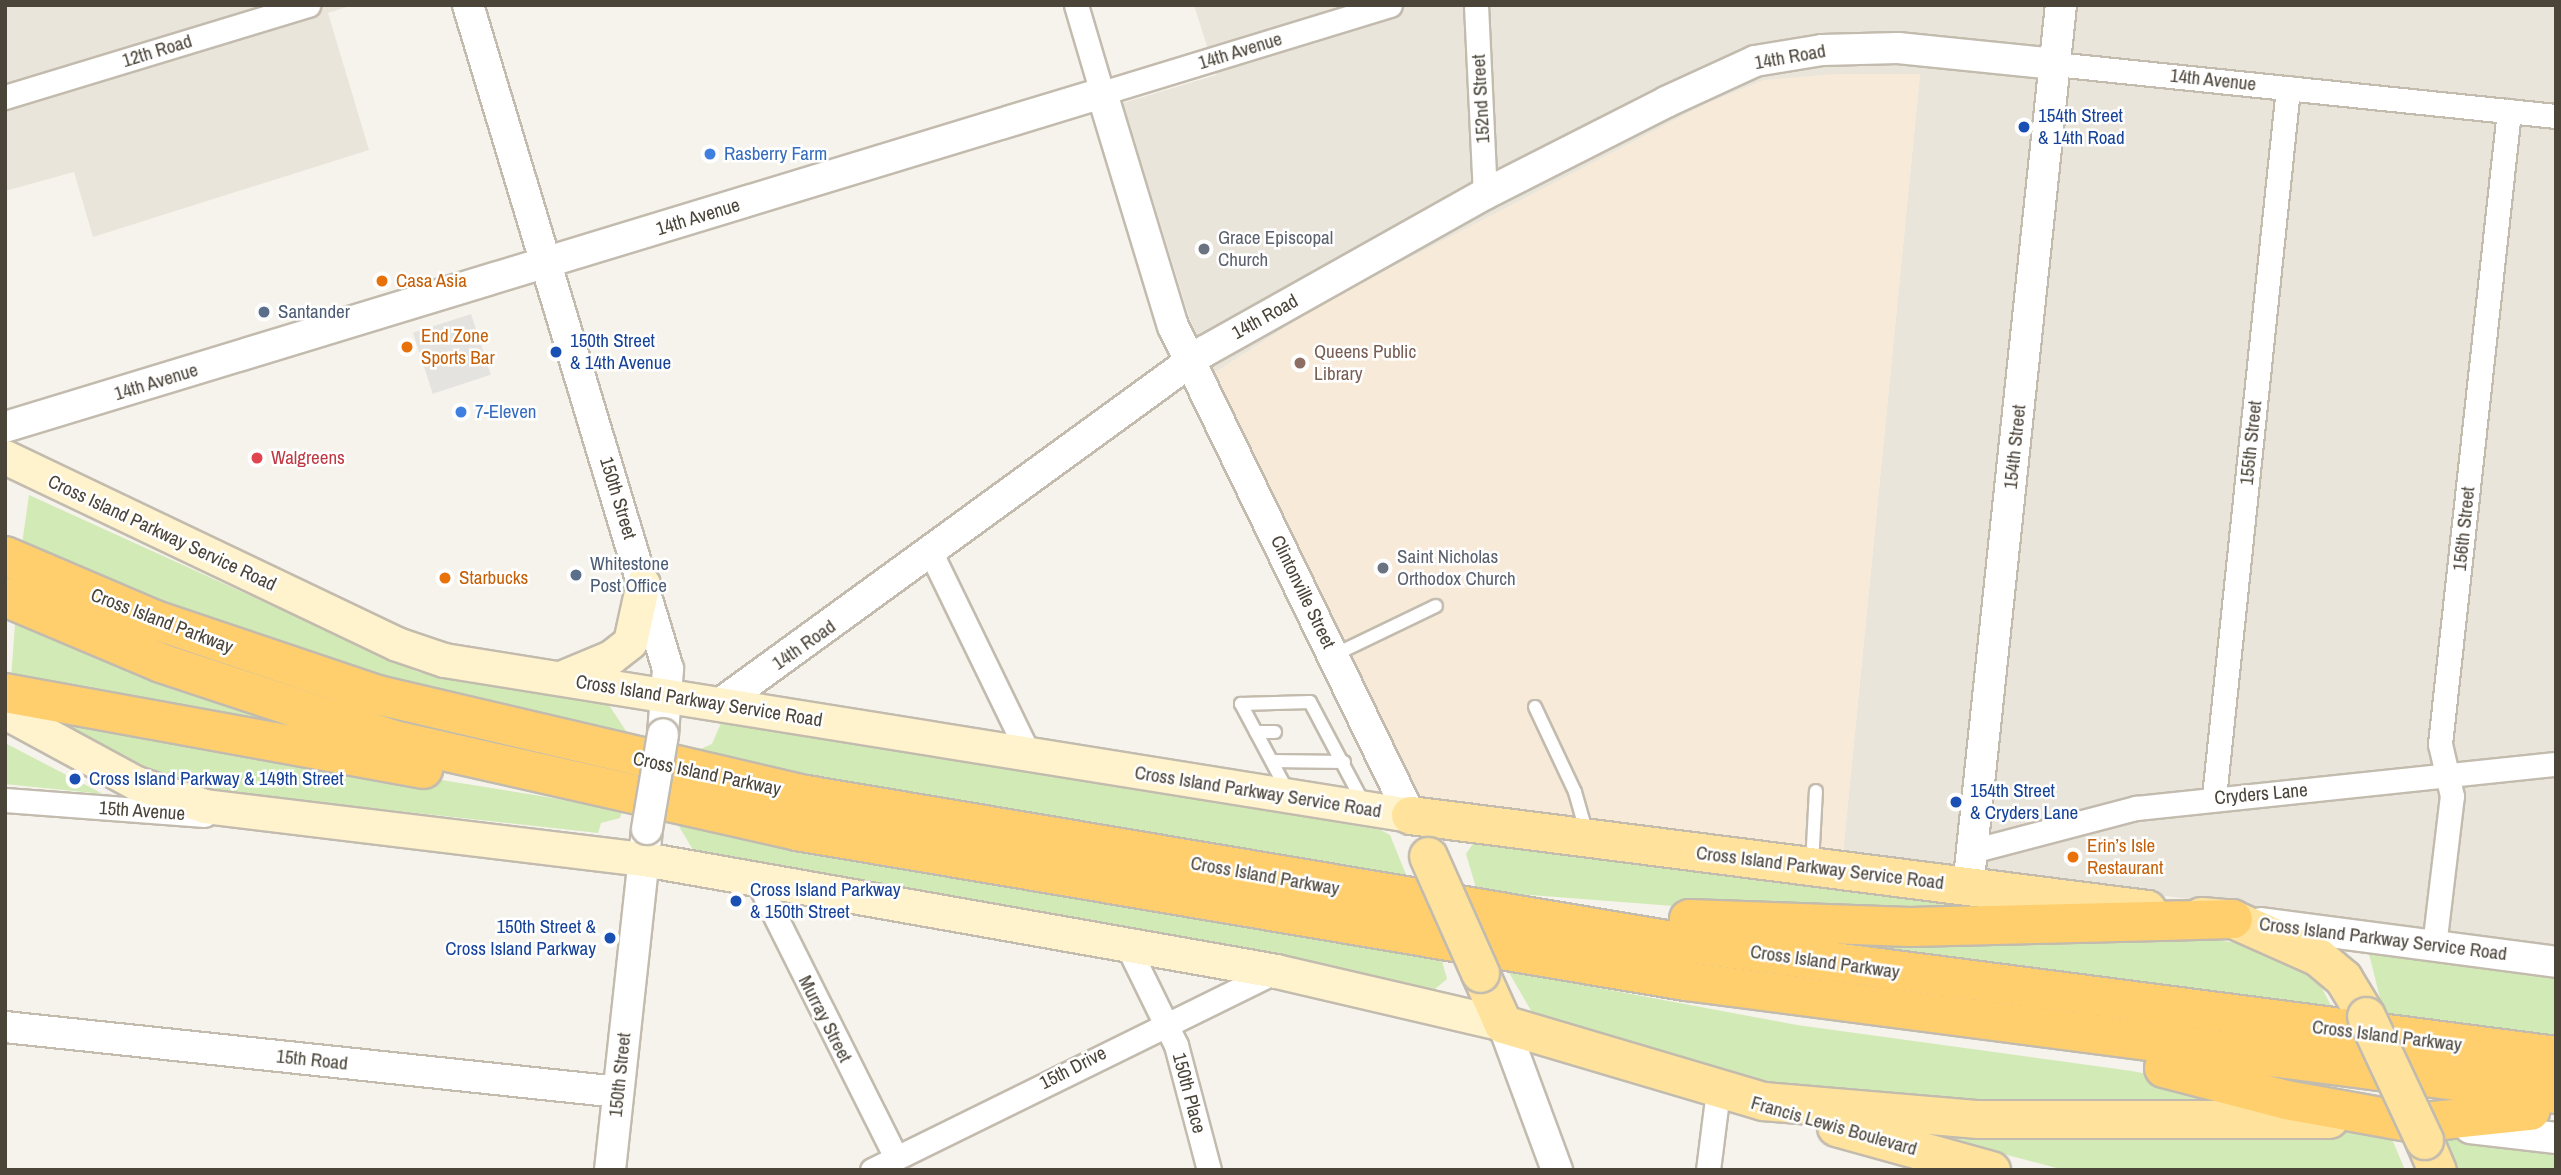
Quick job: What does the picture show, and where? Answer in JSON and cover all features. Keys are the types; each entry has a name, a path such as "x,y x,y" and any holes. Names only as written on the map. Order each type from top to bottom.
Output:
{"highway":[{"name":"Cross Island Parkway","path":"5,556 250,654 499,728 820,797 1404,899 2072,997 2556,1056"},
{"name":"Cross Island Parkway","path":"5,597 161,663 327,720 492,765 730,818 1329,926 1961,1021 2556,1094"},
{"path":"5,693 248,742 730,818"},
{"path":"1404,899 1818,927 2232,919"},
{"path":"1961,1021 2286,1100 2425,1151 2492,1111 2556,1112"}],"main road":[{"name":"Cross Island Parkway Service Road","path":"5,457 397,644 444,660 721,703 1293,799 1968,888 2232,919"},
{"path":"557,678 611,657 630,642 643,583"},
{"path":"5,712 152,790 280,820 645,844 757,878 1276,971 1503,1024 1717,1091 1914,1117 2425,1151 2366,1016 2325,961 2232,919"},
{"name":"Clintonville Street","path":"1410,815 1503,1024"},
{"name":"Francis Lewis Boulevard","path":"1717,1091 1991,1170"}],"street":[{"name":"12th Road","path":"5,97 308,5"},
{"name":"150th Street","path":"468,5 643,583 669,695 645,844 610,1170"},
{"name":"Clintonville Street","path":"1076,5 1190,363 1410,815"},
{"name":"14th Avenue","path":"5,427 1390,5"},
{"name":"152nd Street","path":"1476,5 1485,194"},
{"name":"154th Street","path":"1968,888 2061,5"},
{"name":"14th Avenue","path":"1869,47 2556,116"},
{"name":"14th Road","path":"721,703 932,555 1190,363 1485,194 1755,61 1869,47"},
{"name":"155th Street","path":"2214,797 2288,88"},
{"name":"156th Street","path":"2434,946 2452,796 2440,744 2509,111"},
{"path":"932,555 1029,755"},
{"name":"Cryders Lane","path":"1972,851 2136,808 2214,797 2446,778 2556,764"},
{"name":"15th Avenue","path":"5,800 280,820"},
{"name":"Murray Street","path":"757,878 896,1158"},
{"name":"Cross Island Parkway Service Road","path":"2232,919 2556,962"},
{"name":"150th Place","path":"1126,943 1176,1045 1209,1170"},
{"name":"15th Drive","path":"872,1170 1164,1023 1276,971"},
{"name":"Clintonville Street","path":"1503,1024 1557,1170"},
{"name":"15th Road","path":"5,1027 618,1092"},
{"path":"1707,1170 1717,1091"},
{"path":"2425,1151 2556,1138"}],"lane":[{"path":"1334,655 1436,606"},
{"path":"1293,799 1241,704 1310,702 1322,732 1344,762 1366,809"},
{"path":"1535,707 1575,792 1588,838"},
{"path":"1256,732 1275,732"},
{"path":"1272,761 1344,762"},
{"path":"1812,867 1816,791"}],"shaded area":[{"path":"5,5 353,5 328,13 369,150 93,237 74,172 5,191"},
{"path":"1194,5 2556,5 2556,948 1843,853 1920,74 1764,80 1706,104 1325,302 1214,373 1190,320 1123,103 1216,75"},
{"path":"1835,74 1920,74 1843,853 1411,797 1214,373 1325,302 1706,104 1764,80"},
{"path":"471,314 491,375 433,394 413,333"}],"green space":[{"path":"29,495 418,672 607,702 628,734 414,689 107,581 22,544"},
{"path":"15,624 111,661 338,740 11,679"},
{"path":"44,716 622,811 620,818 601,823 598,833 216,791 160,774"},
{"path":"731,720 1381,830 1390,835 1409,882 691,753 712,744 721,723"},
{"path":"5,743 103,794 5,784"},
{"path":"677,823 1442,961 1447,979 1435,989 693,850"},
{"path":"1474,842 1998,909 1777,914 1477,891 1466,854"},
{"path":"1778,934 2159,934 2249,944 2281,952 2317,979 2335,1013 1911,958 1907,952"},
{"path":"2368,950 2556,974 2556,1038 2385,1018"},
{"path":"1508,971 1797,1025 2132,1071 2196,1084 2265,1108 1971,1109 1784,1087 1692,1066 1533,1014"},
{"path":"1947,1129 2389,1132 2405,1170 2064,1170 1946,1139"},
{"path":"2439,1136 2556,1149 2556,1170 2454,1170"}],"place":[{"name":"154th Street & 14th Road","path":"2024,127"},
{"name":"Rasberry Farm","path":"710,154"},
{"name":"Grace Episcopal Church","path":"1204,249"},
{"name":"Casa Asia","path":"382,281"},
{"name":"Santander","path":"264,312"},
{"name":"End Zone Sports Bar","path":"407,347"},
{"name":"150th Street & 14th Avenue","path":"556,352"},
{"name":"Queens Public Library","path":"1300,363"},
{"name":"7-Eleven","path":"461,412"},
{"name":"Walgreens","path":"257,458"},
{"name":"Saint Nicholas Orthodox Church","path":"1383,568"},
{"name":"Whitestone Post Office","path":"576,575"},
{"name":"Starbucks","path":"445,578"},
{"name":"Cross Island Parkway & 149th Street","path":"75,779"},
{"name":"154th Street & Cryders Lane","path":"1956,802"},
{"name":"Erin’s Isle Restaurant","path":"2073,857"},
{"name":"Cross Island Parkway & 150th Street","path":"736,901"},
{"name":"150th Street & Cross Island Parkway","path":"610,938"}]}
